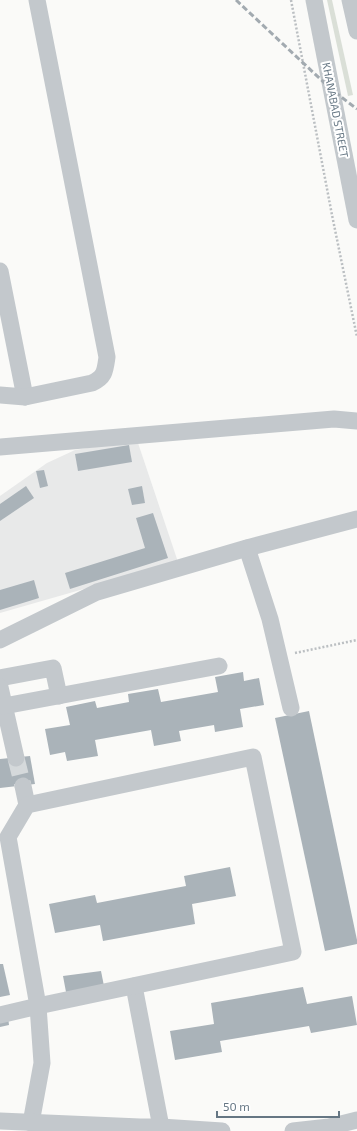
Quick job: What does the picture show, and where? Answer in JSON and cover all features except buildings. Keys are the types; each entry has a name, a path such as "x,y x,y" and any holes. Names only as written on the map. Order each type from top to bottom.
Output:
{"street":[{"path":"0,395 25,397 92,383 100,379 104,374 107,357 37,0"},
{"name":"KHANABAD STREET","path":"314,0 357,220"},
{"path":"350,0 357,31"},
{"path":"0,270 25,397"},
{"path":"0,447 334,419 357,421"},
{"path":"0,640 97,592 247,548 357,519"},
{"path":"247,548 270,619 292,708"},
{"path":"4,706 219,666"},
{"path":"0,678 53,668 59,696"},
{"path":"0,687 16,758"},
{"path":"0,1015 38,1006 293,952 253,757 28,805 4,838 38,1006 42,1063 31,1123"},
{"path":"23,786 28,805"},
{"path":"134,986 161,1127"},
{"path":"293,1131 328,1127 357,1120"},
{"path":"0,1121 140,1129 161,1127 222,1131"}],"path":[{"path":"291,0 332,216 357,337"},
{"path":"279,657 357,640"}],"shaded area":[{"path":"327,0 332,0 353,95 348,96"},
{"path":"137,440 178,562 0,613 0,496 47,463 75,450"}],"tunnel":[{"path":"16,758 23,786"}],"railway":[{"path":"236,0 332,90 357,109"}]}
